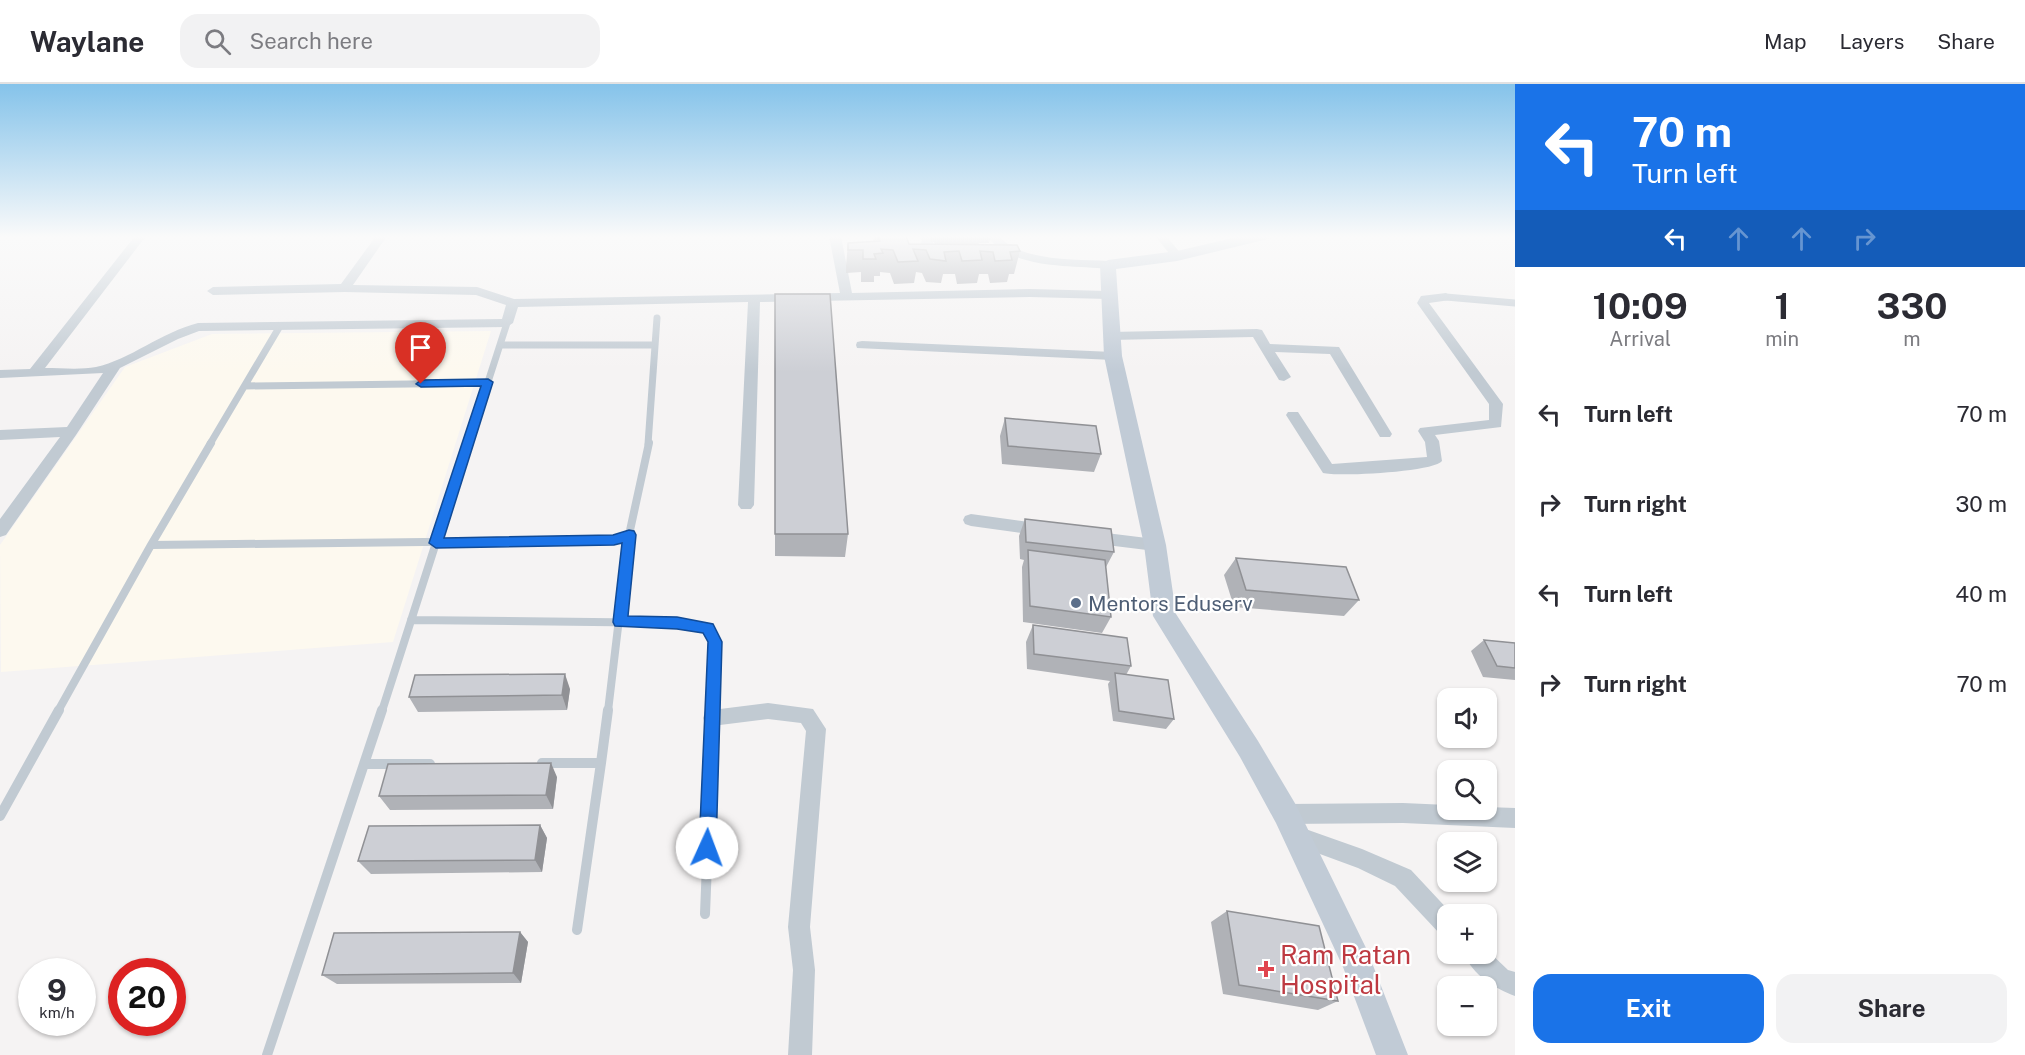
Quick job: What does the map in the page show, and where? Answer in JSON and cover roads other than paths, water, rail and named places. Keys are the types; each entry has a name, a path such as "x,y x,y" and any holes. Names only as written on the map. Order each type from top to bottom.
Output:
{"street":[{"path":"34,373 106,281"},
{"path":"345,288 350,281"},
{"path":"844,281 847,297"},
{"path":"1108,281 1111,346 1155,545 1166,616 1249,749 1292,825 1356,961 1392,1055"},
{"path":"213,291 345,288 477,291 513,303 1030,293 1108,295"},
{"path":"1293,415 1329,469 1416,465 1435,461 1432,441 1425,431 1496,424 1496,404 1423,303 1425,299 1446,297"},
{"path":"746,505 754,299"},
{"path":"0,374 96,371 115,365 173,336 198,327 507,323 513,303"},
{"path":"862,345 1111,346 1257,333 1284,377"},
{"path":"1267,348 1334,350 1385,434"},
{"path":"0,531 71,432 115,365"},
{"path":"0,435 71,432"},
{"path":"971,520 1155,545"},
{"path":"712,718 768,711 806,715 816,729 799,927 804,970 800,1055"},
{"path":"1292,825 1403,813 1515,818"},
{"path":"1292,825 1403,878 1437,914"},
{"path":"1485,964 1500,979 1515,984"}],"lane":[{"path":"1446,297 1515,303"},
{"path":"577,930 620,622 629,535 650,437 657,318"},
{"path":"267,1055 365,764 507,323"},
{"path":"0,816 151,545 280,326"},
{"path":"500,345 654,345"},
{"path":"245,386 488,382"},
{"path":"151,545 614,540 629,535"},
{"path":"411,620 677,623 708,628 715,642 705,914"},
{"path":"530,764 601,763"},
{"path":"365,764 436,764"}],"place":[{"name":"Mentors Eduserv","path":"1076,603"},
{"name":"Ram Ratan Hospital","path":"1266,969"}]}
